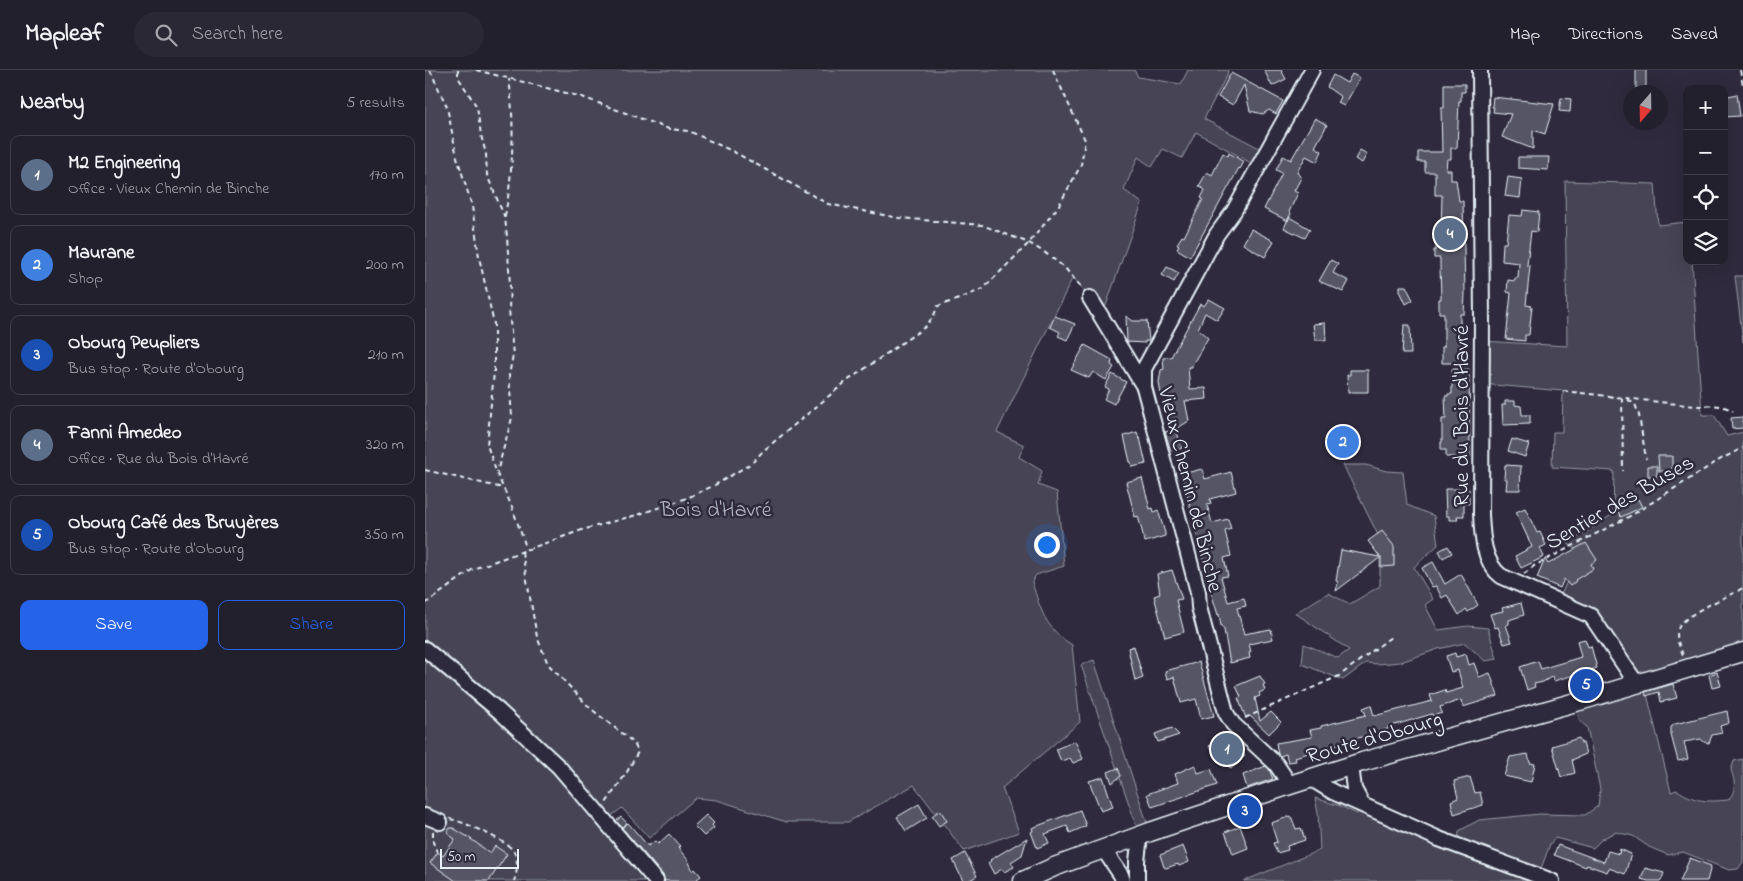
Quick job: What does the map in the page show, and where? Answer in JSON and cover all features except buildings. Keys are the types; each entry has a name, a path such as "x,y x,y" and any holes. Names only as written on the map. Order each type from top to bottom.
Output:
{"main road":[{"name":"Route d'Obourg","path":"1023,881 1054,867 1290,784 1743,652"}],"street":[{"name":"Vieux Chemin de Binche","path":"1290,784 1269,757 1233,724 1227,713 1145,387 1144,369 1217,234 1235,211 1312,70"},
{"name":"Rue du Bois d'Havré","path":"1480,70 1481,528 1487,556 1494,571 1512,582 1591,616 1637,684"},
{"path":"1090,298 1145,387"},
{"path":"425,649 499,710 559,767 656,881"},
{"path":"1351,765 1354,789 1362,804"},
{"path":"1310,778 1333,792 1468,851 1552,881"},
{"path":"425,816 440,822"},
{"path":"1137,881 1140,836"},
{"path":"1104,850 1123,881"}],"path":[{"path":"430,70 447,107 457,156 472,206 479,257 494,324 494,372 487,444 527,550"},
{"path":"457,70 458,77 477,106 486,154 487,175 505,218"},
{"path":"476,70 582,97 669,129 689,131 735,152 827,204 899,218 982,225 1029,243 1064,266 1090,298"},
{"path":"425,604 473,568 582,530 640,514 687,498 715,485 752,463 774,442 847,381 925,327 933,317 938,306 983,289 1029,243 1057,207 1081,165 1085,140 1053,70"},
{"path":"1740,70 1743,85"},
{"path":"497,474 512,418 509,375 513,355 505,218 509,192 511,152 512,104 509,79"},
{"path":"1563,391 1695,406 1717,404 1726,406 1733,411"},
{"path":"1622,398 1623,471"},
{"path":"1626,398 1635,404 1639,415 1646,460"},
{"name":"Sentier des Buses","path":"1512,582 1535,566 1632,515 1743,448"},
{"path":"425,470 503,488"},
{"path":"522,552 537,637 548,664 590,708 634,743 638,752 627,772 599,813"},
{"path":"1687,669 1677,636 1678,628 1696,613 1743,588"},
{"path":"1233,724 1339,676 1391,637"},
{"path":"437,852 432,837 440,822 448,819 459,821 510,847 515,854 517,868 514,881"}],"green space":[{"name":"Bois d'Havré","path":"425,70 1134,70 1138,77 1181,84 1188,70 1228,70 1204,119 1267,152 1258,167 1196,132 1182,158 1163,149 1152,167 1138,157 1124,190 1142,203 1102,317 1073,277 997,432 1024,445 1019,457 1042,471 1038,485 1057,492 1064,566 1036,575 1032,582 1045,618 1063,639 1072,645 1080,722 1002,788 1019,832 964,851 914,785 848,822 786,822 717,800 696,798 649,838 622,808 606,820 656,881 425,881"},
{"path":"1565,181 1655,184 1658,225 1683,222 1683,265 1692,265 1702,415 1714,415 1727,436 1743,432 1743,652 1644,682 1671,792 1677,790 1701,800 1728,800 1734,789 1731,770 1734,761 1743,759 1743,862 1738,869 1729,870 1683,852 1668,855 1649,847 1633,836 1615,832 1602,839 1593,848 1555,838 1550,844 1542,866 1533,874 1552,881 1244,881 1320,850 1318,813 1315,798 1357,814 1362,804 1458,843 1459,831 1479,820 1540,814 1585,815 1598,806 1600,789 1587,727 1579,718 1577,705 1636,684 1591,616 1558,602 1571,572 1591,559 1568,544 1613,514 1614,471 1552,467 1553,432 1562,432 1563,391 1482,384 1482,341 1567,346"},
{"path":"1735,276 1743,276 1743,342"},
{"path":"1343,465 1366,465 1386,471 1403,472 1407,505 1434,516 1438,545 1414,567 1433,599 1425,605 1438,630 1468,626 1488,628 1497,659 1485,661 1465,643 1438,649 1401,662 1366,663 1343,680 1302,664 1304,644 1338,658 1349,650 1295,613 1328,593 1350,604 1380,586 1380,539"},
{"path":"1094,660 1150,832 1140,836 1081,665"}],"place":[{"name":"Fanni Amedeo","path":"1450,234"},
{"name":"Maurane","path":"1343,442"},
{"name":"Obourg Café des Bruyères","path":"1586,685"},
{"name":"M2 Engineering","path":"1227,749"},
{"name":"Obourg Peupliers","path":"1245,811"}]}
